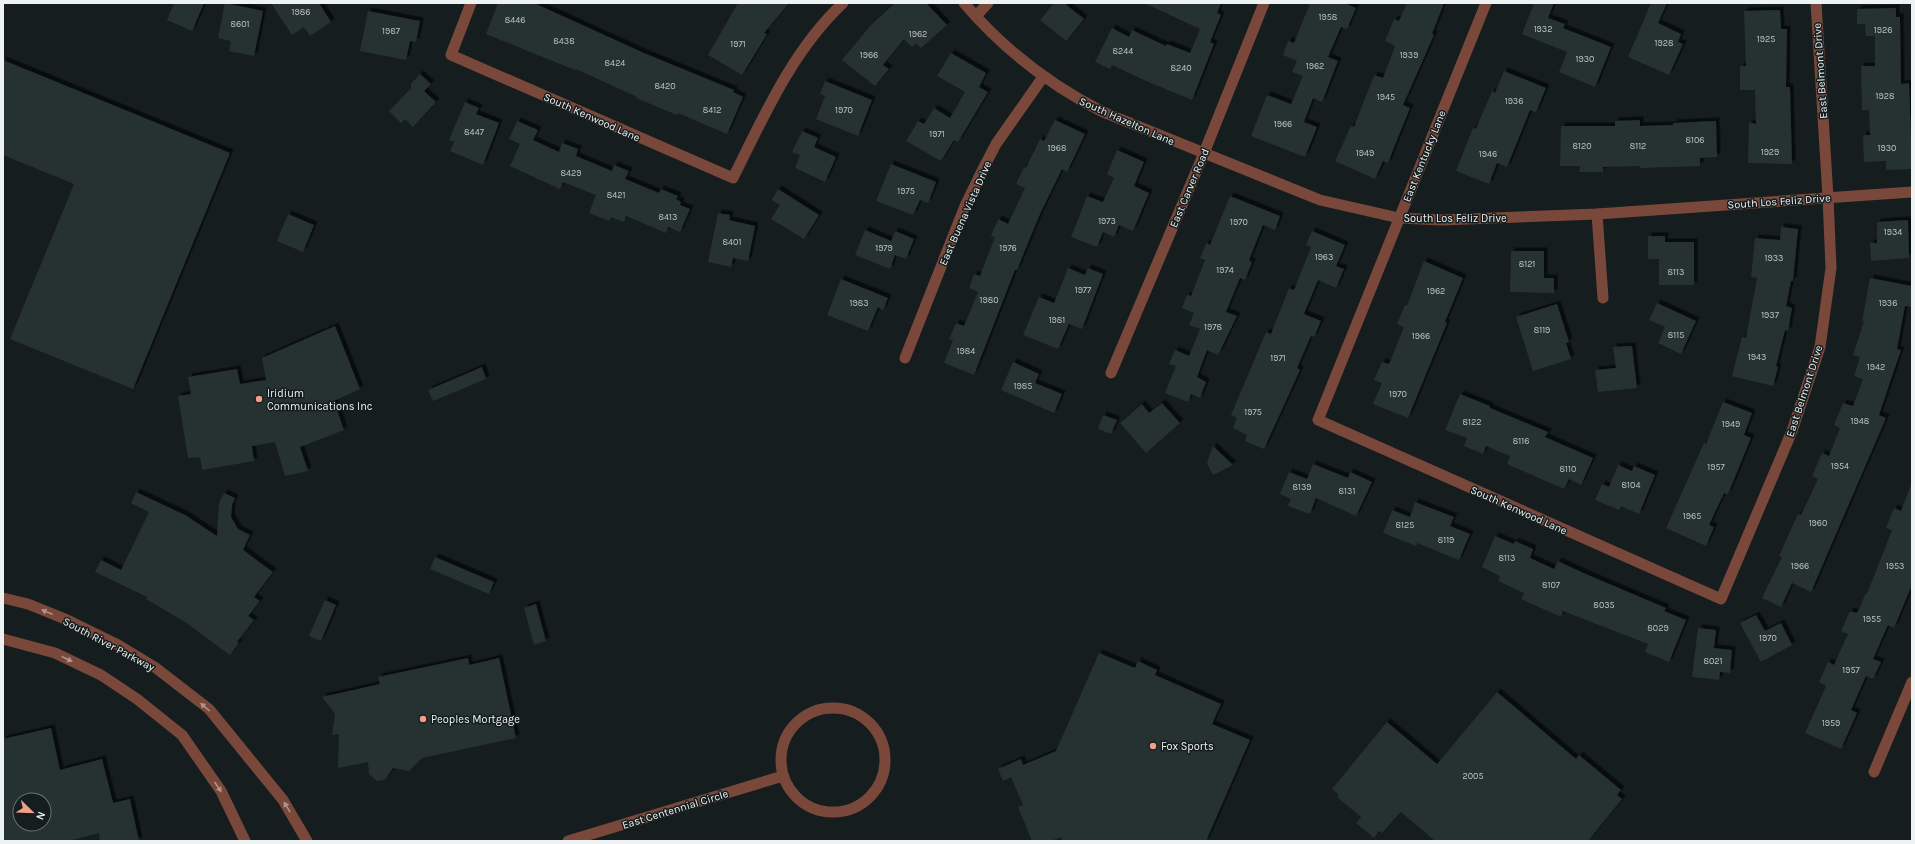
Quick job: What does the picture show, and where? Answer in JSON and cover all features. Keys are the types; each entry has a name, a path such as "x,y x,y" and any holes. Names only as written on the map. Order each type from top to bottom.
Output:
{"street":[{"name":"South Kenwood Lane","path":"472,3 451,55 733,178 778,87 824,20 843,3"},
{"name":"South Hazelton Lane","path":"964,3 1006,46 1043,77 1072,96 1103,112 1204,153"},
{"path":"976,16 988,3"},
{"name":"East Carver Road","path":"1111,373 1204,153 1264,3"},
{"name":"East Kentucky Lane","path":"1318,420 1486,3"},
{"name":"East Belmont Drive","path":"1721,599 1792,431 1820,347 1831,268 1816,3"},
{"name":"East Buena Vista Drive","path":"905,358 965,206 984,167 996,144 1043,77"},
{"name":"South Los Feliz Drive","path":"1204,153 1320,200 1399,218 1442,220 1597,214 1912,192"},
{"path":"1597,214 1603,298"},
{"name":"South Kenwood Lane","path":"1318,420 1721,599"},
{"name":"South River Parkway","path":"3,598 28,604 65,619 118,645 156,668 209,709 283,800 307,841"},
{"path":"3,639 55,653 101,675 137,699 182,735 221,791 245,841"},
{"path":"1874,772 1912,682"},
{"path":"836,707 853,711 871,724 878,733 884,749 885,767 879,783 869,798 854,807 838,812 820,810 804,804 792,792 783,776 781,760 784,743 792,728 804,716 820,709 836,707"},
{"name":"East Centennial Circle","path":"568,841 783,776"}],"building":[{"path":"174,3 204,3 192,31 167,20"},
{"path":"225,3 263,11 254,56 229,51 231,41 218,38"},
{"path":"271,3 319,3 331,22 310,36 304,27 292,35"},
{"path":"498,3 534,3 644,53 734,90 733,92 743,97 727,134 678,113 677,115 636,98 637,97 576,69 575,70 486,34"},
{"path":"738,3 789,3 764,33 767,34 742,75 708,55"},
{"path":"895,3 926,3 947,25 921,48 916,43 912,47 904,39 883,65 889,69 875,86 842,60 871,25"},
{"path":"1054,3 1064,3 1084,19 1066,41 1040,20"},
{"path":"1144,3 1221,3 1217,13 1221,15 1210,42 1214,44 1192,100 1112,65 1110,69 1095,62 1112,28 1129,37 1132,30 1166,46 1167,44 1190,53 1200,29"},
{"path":"1310,3 1344,3 1356,8 1347,29 1341,27 1328,57 1338,61 1322,102 1313,98 1304,122 1317,127 1305,157 1251,136 1267,95 1291,104 1303,76 1292,72 1297,61 1283,55 1288,41 1294,43"},
{"path":"1407,3 1444,3 1432,34 1434,35 1403,105 1410,108 1388,163 1383,161 1375,179 1335,161 1351,126 1354,127 1374,75 1383,78 1395,46 1385,41 1394,19 1399,21"},
{"path":"1534,3 1554,3 1548,18 1565,24 1563,28 1611,47 1595,87 1559,72 1567,52 1522,34"},
{"path":"1651,3 1667,3 1658,23 1681,34 1678,42 1683,44 1669,75 1628,57"},
{"path":"1896,8 1896,17 1900,17 1901,84 1909,83 1912,169 1886,170 1886,161 1864,162 1863,135 1870,135 1869,110 1862,110 1861,66 1875,66 1875,36 1866,36 1865,24 1857,24 1857,9"},
{"path":"1780,10 1781,29 1787,29 1786,87 1790,87 1792,164 1748,163 1749,123 1756,124 1755,90 1740,90 1740,66 1746,66 1744,11"},
{"path":"368,11 420,21 416,42 410,41 406,60 360,51"},
{"path":"951,53 986,73 979,87 988,92 958,142 954,140 941,161 906,141 918,121 924,124 934,108 950,118 965,92 937,76"},
{"path":"3,60 230,153 133,389 10,339 74,184 3,155"},
{"path":"1504,71 1546,88 1536,112 1530,110 1507,167 1497,163 1489,184 1456,171 1473,128 1476,129 1492,91 1495,93"},
{"path":"420,74 431,84 424,91 436,102 413,127 405,119 401,123 389,111 411,88 411,84"},
{"path":"825,81 872,100 858,136 816,119 825,96 820,94"},
{"path":"465,102 479,108 476,114 499,123 483,165 450,151 454,142 449,140"},
{"path":"1055,120 1085,134 1067,172 1062,169 1040,214 1017,270 1015,270 974,375 944,363 953,340 949,339 956,323 964,326 978,292 969,288 974,274 980,276 995,237 991,236 998,219 1008,224 1025,188 1016,184 1024,167 1026,168 1040,139 1044,141"},
{"path":"1640,120 1640,126 1716,121 1717,157 1700,158 1700,166 1640,168 1640,166 1603,167 1603,172 1579,172 1580,166 1560,166 1561,126 1615,126 1615,121"},
{"path":"517,121 538,130 533,140 559,152 562,143 578,149 576,156 612,171 614,165 629,171 625,179 659,193 661,189 678,196 676,199 681,202 680,205 690,209 680,232 668,227 666,233 626,216 624,222 611,217 609,221 589,213 596,195 563,182 560,189 510,166 520,144 509,139"},
{"path":"802,131 818,138 814,147 836,157 825,182 795,168 800,155 792,152"},
{"path":"1117,150 1144,162 1134,186 1149,193 1133,231 1119,225 1114,237 1103,232 1097,247 1071,237 1087,196 1103,202 1114,178 1107,174"},
{"path":"891,164 936,182 928,203 920,200 913,215 876,201"},
{"path":"778,189 819,215 804,239 771,219 780,205 772,200"},
{"path":"1230,196 1280,216 1275,230 1263,225 1249,260 1252,262 1245,280 1240,278 1226,312 1237,316 1218,355 1207,350 1197,377 1206,382 1200,398 1191,394 1188,402 1165,393 1176,366 1169,364 1175,350 1189,356 1200,329 1189,325 1194,313 1182,308 1187,295 1191,296 1205,260 1200,258 1206,243 1210,245"},
{"path":"718,213 730,215 729,220 755,226 748,261 733,258 731,267 708,262"},
{"path":"288,214 314,225 303,252 277,241"},
{"path":"1908,220 1909,258 1871,261 1870,243 1877,243 1877,222"},
{"path":"1781,227 1798,229 1793,281 1791,281 1786,306 1792,308 1788,331 1785,330 1776,366 1778,367 1773,386 1732,376 1742,337 1746,338 1757,278 1751,277 1755,238 1780,240"},
{"path":"865,230 891,241 895,231 914,239 906,259 895,255 890,269 855,255"},
{"path":"1312,231 1345,245 1336,266 1344,269 1336,288 1318,280 1304,314 1321,321 1314,337 1311,336 1297,368 1300,370 1264,449 1245,441 1247,435 1233,428 1237,418 1231,415 1266,332 1271,334 1289,288 1294,290 1311,247 1306,245"},
{"path":"1648,236 1665,236 1665,242 1694,242 1694,285 1659,285 1659,259 1648,259"},
{"path":"1511,251 1544,251 1544,278 1554,278 1554,293 1510,292"},
{"path":"1424,261 1463,278 1445,322 1447,323 1408,418 1373,404 1382,383 1374,380 1382,362 1389,364 1404,327 1397,324 1405,305 1407,306"},
{"path":"1068,268 1085,275 1088,268 1103,274 1082,329 1069,324 1058,349 1023,335 1039,297 1054,303"},
{"path":"1870,278 1912,286 1911,307 1905,306 1897,349 1901,350 1879,415 1886,418 1811,592 1792,583 1781,607 1762,598 1782,557 1779,556 1798,514 1801,515 1818,479 1812,476 1822,453 1829,456 1840,428 1834,425 1843,403 1853,406 1863,379 1854,376 1860,357 1853,355 1864,321 1862,321"},
{"path":"841,279 888,298 883,310 878,307 868,331 827,315"},
{"path":"1657,303 1696,321 1681,354 1658,343 1665,327 1649,320"},
{"path":"1557,304 1569,342 1566,343 1571,359 1533,371 1516,317"},
{"name":"Iridium Communications Inc","path":"335,326 360,389 334,401 344,430 300,447 308,471 285,476 275,442 252,446 254,461 202,470 200,457 188,458 178,396 191,394 188,377 237,369 240,384 266,380 262,358"},
{"path":"1632,346 1637,388 1598,392 1595,370 1616,368 1613,347"},
{"path":"1013,362 1039,374 1035,383 1062,394 1054,413 1001,390"},
{"path":"482,367 486,379 433,401 428,390"},
{"path":"1460,394 1548,432 1545,437 1593,458 1581,485 1569,479 1564,489 1507,464 1510,456 1486,446 1483,454 1464,446 1467,438 1445,430"},
{"path":"1723,402 1752,413 1744,435 1751,438 1728,494 1724,493 1709,525 1714,527 1706,546 1666,528 1704,443 1706,444"},
{"path":"1162,403 1180,423 1146,453 1120,423 1142,404 1149,413"},
{"path":"1103,415 1117,420 1111,434 1098,429"},
{"path":"1213,446 1233,465 1213,475 1207,463"},
{"path":"1313,464 1348,478 1350,472 1372,482 1356,516 1316,498 1310,514 1288,506 1291,499 1280,494 1289,472 1307,479"},
{"path":"1618,465 1632,471 1634,466 1655,475 1639,514 1621,506 1619,510 1595,500 1602,484 1609,487"},
{"path":"1911,485 1912,585 1894,628 1888,625 1873,659 1881,662 1873,679 1866,676 1851,710 1857,713 1841,749 1805,733 1826,686 1819,682 1828,662 1834,665 1848,634 1841,631 1850,611 1857,613 1866,593 1867,594 1892,530 1886,528 1894,508 1901,511"},
{"path":"136,492 185,515 217,536 219,503 224,493 235,498 232,505 231,517 238,529 250,535 243,550 273,572 254,597 260,601 248,616 254,620 237,642 239,643 230,655 185,622 146,599 147,597 95,572 101,560 121,570 149,512 131,503"},
{"path":"1415,502 1454,517 1450,526 1470,534 1459,560 1417,543 1416,546 1383,533 1392,510 1410,517"},
{"path":"1495,536 1514,544 1515,541 1533,549 1530,558 1554,569 1558,561 1666,608 1664,611 1686,620 1669,662 1645,652 1648,644 1563,611 1561,617 1521,599 1524,593 1498,581 1500,576 1482,567"},
{"path":"435,557 494,582 489,594 430,569"},
{"path":"325,600 336,605 321,641 309,636"},
{"path":"536,604 546,641 534,645 524,608"},
{"path":"1756,615 1765,631 1781,623 1792,645 1761,662 1740,623"},
{"path":"1698,628 1716,630 1714,648 1732,650 1730,673 1720,672 1719,680 1692,677"},
{"name":"Fox Sports","path":"1099,653 1135,668 1138,661 1157,670 1155,675 1221,704 1212,724 1250,740 1206,841 1063,841 1061,837 1051,841 1032,841 1018,807 1023,805 1011,777 1003,781 998,769 1021,759 1023,765 1056,751"},
{"name":"Peoples Mortgage","path":"468,658 469,665 499,658 516,738 422,758 409,771 393,768 385,780 377,781 369,774 368,762 338,768 339,734 332,735 335,714 322,697 380,684 378,677"},
{"path":"1497,692 1576,759 1579,755 1621,790 1617,795 1622,799 1588,841 1435,841 1401,812 1382,833 1379,831 1374,838 1356,823 1361,817 1337,797 1339,795 1332,789 1387,722 1437,764"},
{"path":"51,728 60,770 102,759 113,803 130,799 139,841 100,841 99,833 68,841 4,841 3,739"}],"place":[{"name":"Iridium Communications Inc","path":"259,399"},
{"name":"Peoples Mortgage","path":"423,719"},
{"name":"Fox Sports","path":"1153,746"}]}
